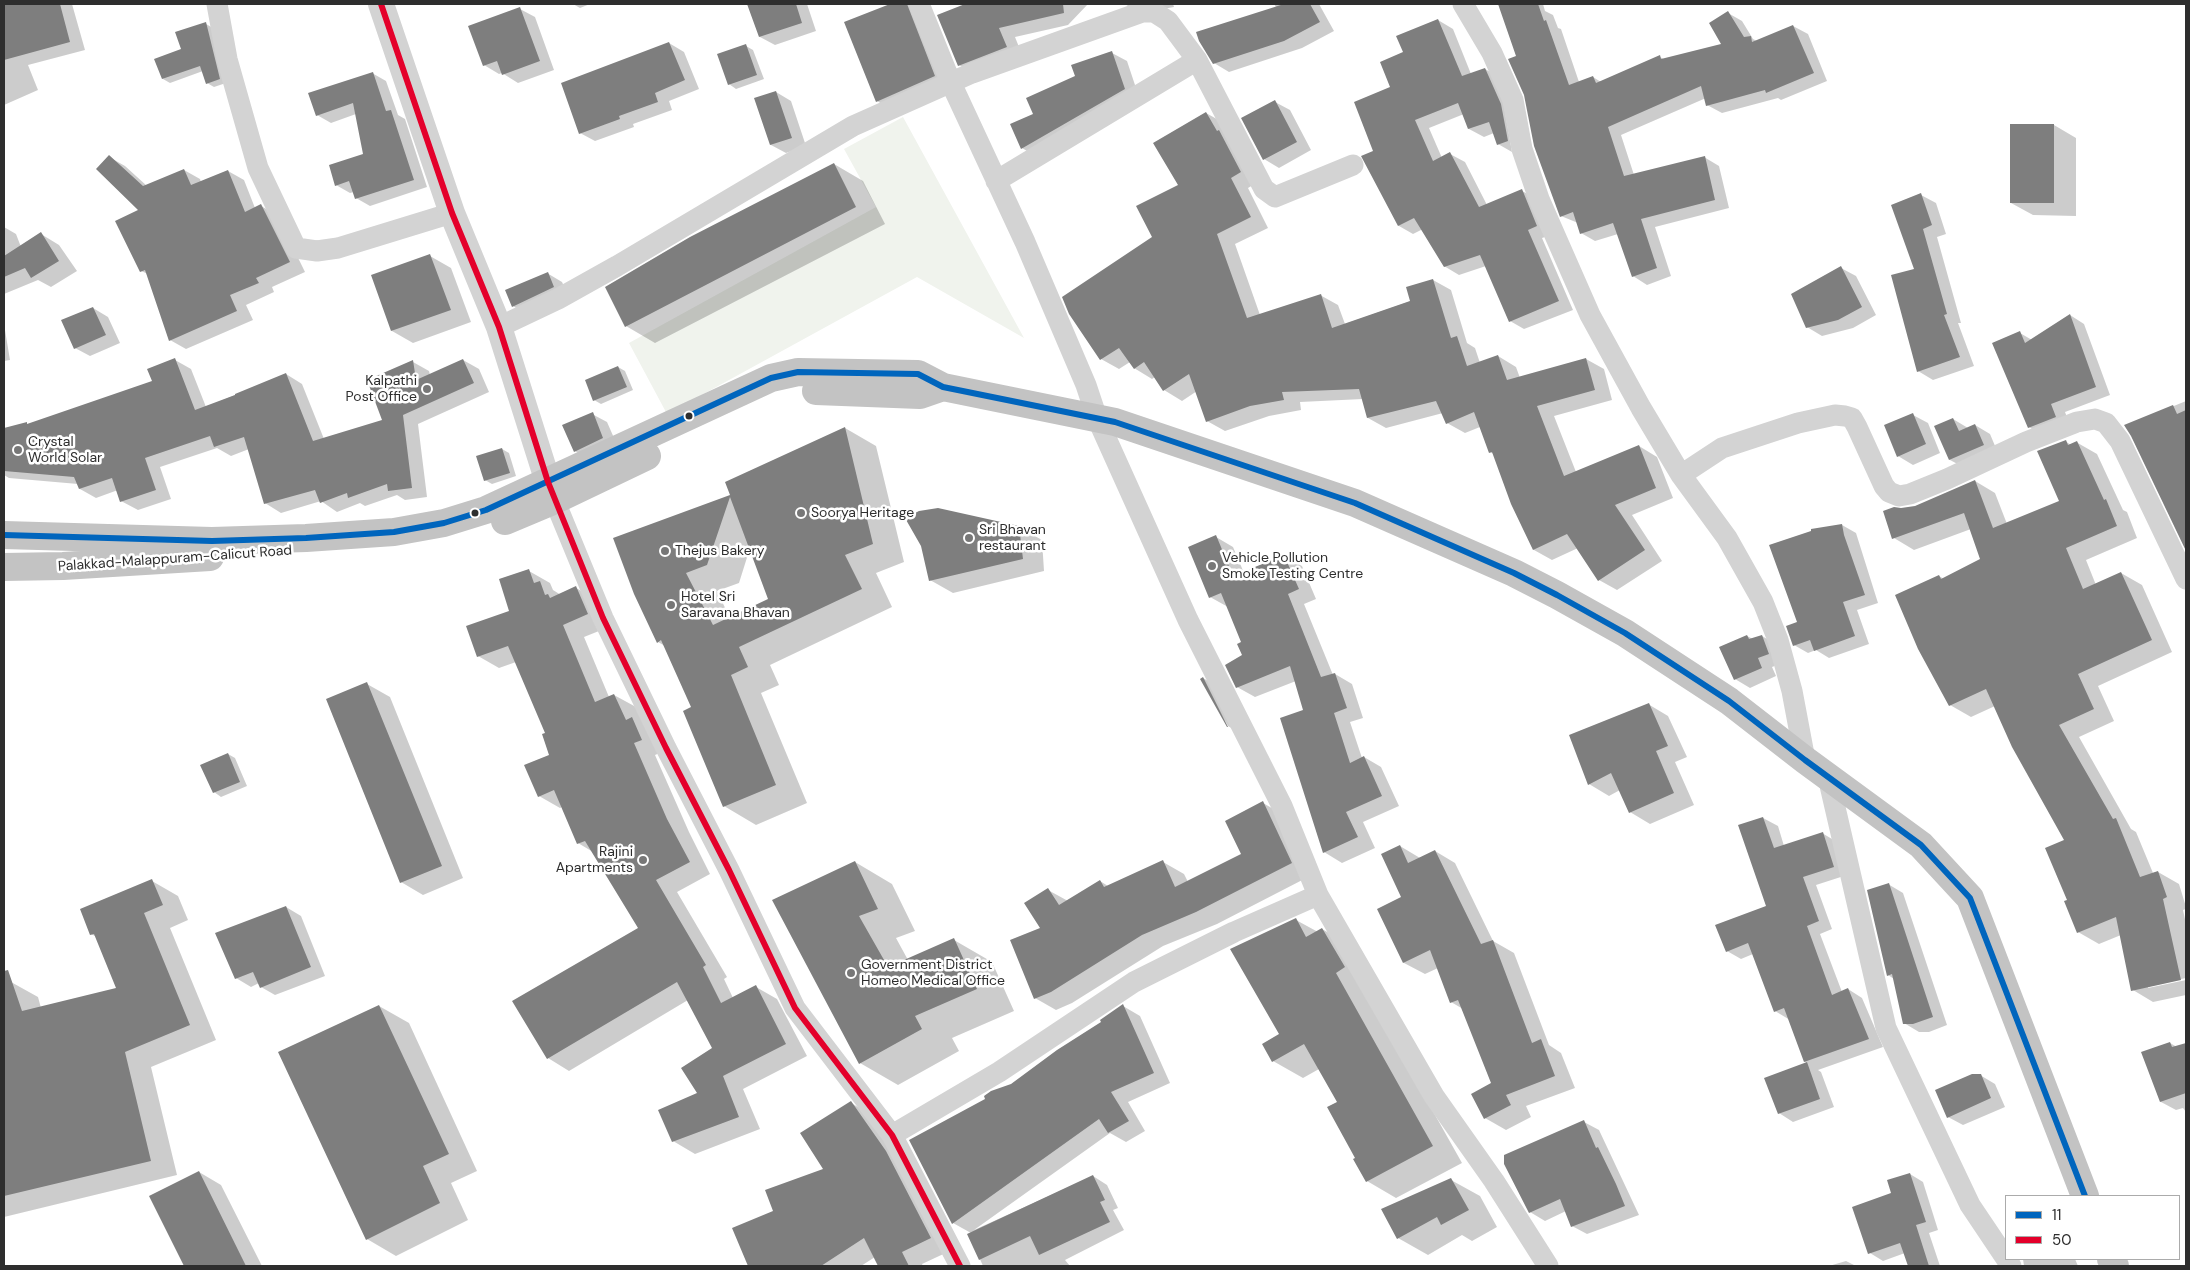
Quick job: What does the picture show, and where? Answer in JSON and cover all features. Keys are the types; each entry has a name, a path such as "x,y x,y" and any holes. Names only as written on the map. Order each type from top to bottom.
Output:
{"highway":[{"name":"Palakkad-Malappuram-Calicut Road","path":"4,567 63,566 416,543 493,526 551,491 771,378 798,372 918,374 943,387 1115,422 1355,503 1514,573 1625,633 1667,659 1729,701 1805,760 1921,845 1970,898 2085,1195"},
{"name":"Palakkad-Malappuram-Calicut Road","path":"4,535 212,541 306,538 394,532 444,524 551,491"}],"street":[{"path":"217,4 228,59 258,168 296,248 317,251 338,248 452,213"},
{"path":"381,4 452,213 499,327 551,491 603,618 666,748 729,870 795,1008 892,1135 960,1266"},
{"path":"919,4 952,83 1025,242 1086,385 1097,418 1188,620 1282,806 1318,895 1434,1096 1494,1181 1548,1266"},
{"path":"1462,4 1492,53 1513,100 1522,149 1539,199 1590,315 1641,408 1681,475 1727,538 1763,602 1778,640 1792,691 1805,760"},
{"path":"499,327 558,299 617,266 853,126 972,73 1142,12 1154,12 1168,21 1198,60 1259,181 1264,189 1275,197 1353,165"},
{"path":"996,181 1198,60"},
{"path":"1681,475 1722,448 1798,423 1835,415 1852,418 1858,427 1884,486 1889,492 1899,496 1910,494 1947,479 2026,442 2077,422 2095,420 2106,423 2120,442 2186,579"},
{"path":"1828,777 1886,1028 1970,1205 2005,1257"},
{"path":"892,1135 999,1072 1134,982 1234,932 1318,895"}],"shaded area":[{"path":"903,117 1024,338 917,277 667,414 629,343 876,207 844,149"}],"building":[{"path":"4,4 60,4 70,42 4,60"},
{"path":"747,4 796,4 802,23 759,37"},
{"path":"890,4 907,4 935,76 876,102 844,22"},
{"path":"965,4 1063,4 1064,13 999,28 1007,47 958,66 937,15"},
{"path":"1284,4 1310,4 1320,22 1284,41 1213,64 1199,41 1196,32"},
{"path":"1498,4 1538,4 1544,21 1546,20 1569,85 1593,76 1596,83 1660,55 1661,59 1721,44 1709,23 1728,11 1744,37 1751,36 1752,42 1793,25 1814,73 1766,93 1765,90 1706,106 1701,86 1608,127 1624,176 1705,156 1715,200 1641,219 1657,268 1632,277 1613,223 1580,234 1573,212 1560,217 1534,146 1524,95 1508,59 1516,56"},
{"path":"520,7 540,61 502,75 497,61 483,66 468,26"},
{"path":"1438,19 1462,76 1485,68 1501,104 1508,141 1497,145 1489,122 1468,129 1458,103 1415,120 1433,161 1450,152 1479,207 1522,189 1537,226 1528,230 1559,301 1509,322 1480,255 1444,267 1414,218 1398,226 1361,156 1373,151 1354,102 1390,87 1380,62 1403,52 1396,36"},
{"path":"206,22 220,79 206,84 200,66 162,79 154,59 181,49 175,32"},
{"path":"669,42 685,80 655,93 658,102 619,116 620,119 579,134 561,83"},
{"path":"746,44 757,75 728,85 717,54"},
{"path":"1112,51 1125,89 1021,149 1010,124 1033,114 1026,98 1075,76 1071,65"},
{"path":"373,72 386,111 391,110 414,180 355,199 349,181 335,186 329,165 363,154 353,103 316,116 308,93"},
{"path":"776,91 792,138 770,145 754,98"},
{"path":"1275,100 1297,142 1263,160 1241,118"},
{"path":"1206,112 1217,131 1219,130 1241,172 1231,178 1251,217 1217,234 1247,318 1321,294 1332,328 1410,301 1406,287 1433,279 1451,338 1457,336 1467,366 1498,355 1507,380 1586,358 1595,390 1537,406 1564,476 1639,445 1656,488 1615,505 1645,550 1598,581 1567,534 1533,550 1511,504 1492,452 1489,453 1474,412 1446,424 1436,401 1367,418 1359,389 1282,392 1284,400 1250,406 1206,422 1189,374 1163,391 1144,362 1134,369 1119,348 1100,360 1069,314 1062,297 1152,237 1136,206 1178,185 1153,143"},
{"path":"2010,124 2054,124 2054,203 2010,203"},
{"path":"109,155 143,186 184,169 191,185 228,170 245,212 261,204 290,262 256,278 259,283 230,295 237,311 169,341 145,270 140,272 115,221 138,210 96,169"},
{"path":"834,163 856,207 625,327 605,287 690,237"},
{"path":"1921,193 1932,225 1923,229 1947,314 1944,315 1960,357 1917,372 1891,275 1914,269 1891,205"},
{"path":"41,232 59,261 31,278 25,268 4,277 4,256"},
{"path":"430,254 451,310 391,331 371,275"},
{"path":"1841,266 1862,307 1838,320 1806,328 1791,294"},
{"path":"548,272 554,287 512,307 505,290"},
{"path":"93,307 106,335 74,349 61,320"},
{"path":"2070,314 2096,387 2051,404 2056,417 2028,428 1992,343 2020,331 2025,343"},
{"path":"175,358 195,410 286,373 313,441 382,420 367,380 413,360 416,380 463,359 474,383 403,415 412,488 388,491 387,484 348,498 347,493 320,503 315,490 264,504 244,437 214,447 210,436 145,458 156,490 120,502 112,478 79,489 74,477 4,471 4,428 27,422 27,424 152,381 147,369"},
{"path":"618,366 627,387 593,401 585,380"},
{"path":"2173,405 2177,414 2186,410 2186,551 2124,425"},
{"path":"593,412 603,438 574,452 562,425"},
{"path":"1913,413 1926,444 1897,457 1884,425"},
{"path":"1953,418 1959,431 1975,424 1984,445 1949,460 1934,426"},
{"path":"845,427 873,544 845,555 862,589 739,647 748,667 731,675 776,785 723,807 683,711 691,707 661,640 657,643 634,594 613,538 730,495 725,482","holes":["730,497 768,599 713,625 686,573 707,565"]},
{"path":"2066,440 2068,445 2077,441 2104,500 2106,499 2117,526 2066,548 2083,589 2121,572 2152,640 2078,674 2094,709 2059,725 2113,819 2116,818 2140,877 2158,871 2167,897 2163,899 2181,980 2131,991 2116,917 2077,933 2064,901 2067,900 2045,848 2064,840 2012,747 1986,689 1949,706 1918,649 1895,595 1939,575 1941,579 1980,559 1964,513 1892,539 1883,511 1894,507 1915,506 1975,480 1993,528 2059,501 2037,451"},
{"path":"502,448 510,473 484,481 476,456"},
{"name":"Sri Bhavan restaurant","path":"938,508 1019,526 1023,559 929,581 921,546 905,518 919,511"},
{"path":"1842,524 1865,595 1843,602 1855,636 1814,651 1810,640 1793,646 1786,626 1797,622 1769,545 1811,531 1811,529"},
{"path":"1216,535 1233,576 1284,555 1299,589 1288,594 1321,677 1335,673 1347,708 1334,713 1350,763 1364,756 1382,796 1346,812 1358,837 1323,853 1280,718 1303,710 1290,666 1236,688 1225,665 1242,655 1237,644 1241,642 1221,593 1209,598 1188,547"},
{"path":"529,569 534,583 540,581 545,595 548,594 550,598 576,586 588,614 563,625 595,702 614,694 626,720 632,717 642,740 634,743 667,819 690,862 656,880 706,965 703,967 721,1003 756,985 786,1044 723,1076 739,1117 672,1142 658,1110 697,1093 681,1068 712,1048 677,982 547,1059 512,1001 638,928 585,841 577,844 554,790 538,797 524,765 549,755 542,734 545,733 508,646 477,657 466,626 509,611 499,579"},
{"path":"1747,635 1749,639 1762,635 1769,654 1758,658 1762,668 1734,680 1719,647"},
{"path":"1203,677 1228,727 1200,679"},
{"path":"367,682 442,866 400,883 326,699"},
{"path":"1649,703 1668,746 1656,751 1674,793 1629,813 1611,773 1588,785 1569,735"},
{"path":"228,753 240,782 213,793 200,765"},
{"path":"1263,801 1292,863 1196,912 1142,935 1051,992 1034,999 1010,940 1040,928 1024,903 1048,888 1059,905 1100,880 1104,887 1163,860 1175,887 1241,854 1225,821"},
{"path":"1763,817 1774,848 1823,832 1834,867 1803,877 1819,921 1807,926 1832,995 1848,988 1869,1039 1804,1062 1784,1008 1774,1012 1748,943 1726,952 1715,925 1766,906 1738,825"},
{"path":"1400,845 1408,863 1435,850 1481,944 1493,940 1532,1043 1541,1039 1555,1076 1506,1095 1511,1105 1484,1119 1471,1094 1491,1083 1458,1000 1450,1003 1430,950 1403,963 1377,909 1401,897 1381,854"},
{"name":"Government District Homeo Medical Office","path":"855,861 878,909 859,916 888,967 954,938 977,989 915,1016 922,1029 859,1064 772,900"},
{"path":"152,879 163,905 144,913 190,1025 125,1052 151,1161 4,1196 4,971 8,970 22,1011 116,988 94,934 90,935 80,909"},
{"path":"1889,883 1933,1017 1913,1024 1903,1024 1892,974 1887,976 1867,890"},
{"path":"286,906 311,967 260,988 253,972 235,979 215,933"},
{"path":"1296,918 1306,937 1322,928 1345,967 1336,973 1433,1146 1366,1182 1327,1107 1337,1102 1304,1044 1272,1062 1262,1044 1279,1034 1230,949"},
{"path":"1123,1004 1154,1073 1111,1092 1129,1121 1108,1133 1099,1119 952,1224 909,1140 985,1099 984,1096 991,1091 1011,1084 1057,1050 1101,1022 1100,1020"},
{"path":"379,1005 449,1154 423,1166 440,1203 366,1240 278,1052"},
{"path":"2170,1042 2172,1047 2186,1043 2186,1093 2160,1102 2141,1052"},
{"path":"1807,1062 1820,1099 1778,1114 1764,1078"},
{"path":"1972,1074 1981,1074 1991,1098 1947,1118 1935,1090"},
{"path":"851,1101 886,1151 931,1238 902,1252 909,1266 878,1266 864,1238 821,1266 748,1266 732,1228 773,1211 765,1190 823,1169 800,1133"},
{"path":"1584,1120 1625,1206 1571,1227 1560,1199 1529,1213 1504,1164 1504,1155"},
{"path":"199,1171 246,1266 184,1266 149,1196"},
{"path":"1910,1173 1926,1222 1916,1225 1929,1266 1908,1266 1900,1243 1868,1254 1852,1207 1891,1193 1887,1180"},
{"path":"1093,1175 1105,1200 1100,1202 1110,1222 1039,1255 1030,1236 979,1260 967,1234"},
{"path":"1451,1178 1469,1210 1441,1225 1437,1217 1397,1239 1381,1209"}],"transit line":[{"name":"50","path":"381,4 452,213 499,327 548,482 603,618 666,748 729,870 795,1008 892,1135 960,1266"},
{"name":"11","path":"4,535 212,541 306,538 394,532 444,523 486,510 771,378 798,372 918,374 943,387 1115,422 1355,503 1514,573 1557,595 1625,633 1729,701 1805,760 1921,845 1970,898 2085,1195"}],"place":[{"name":"Kalpathi Post Office","path":"427,389"},
{"name":"Crystal World Solar","path":"18,450"},
{"name":"Soorya Heritage","path":"801,513"},
{"name":"Sri Bhavan restaurant","path":"969,538"},
{"name":"Thejus Bakery","path":"665,551"},
{"name":"Vehicle Pollution Smoke Testing Centre","path":"1212,566"},
{"name":"Hotel Sri Saravana Bhavan","path":"671,605"},
{"name":"Rajini Apartments","path":"643,860"},
{"name":"Government District Homeo Medical Office","path":"851,973"}]}
